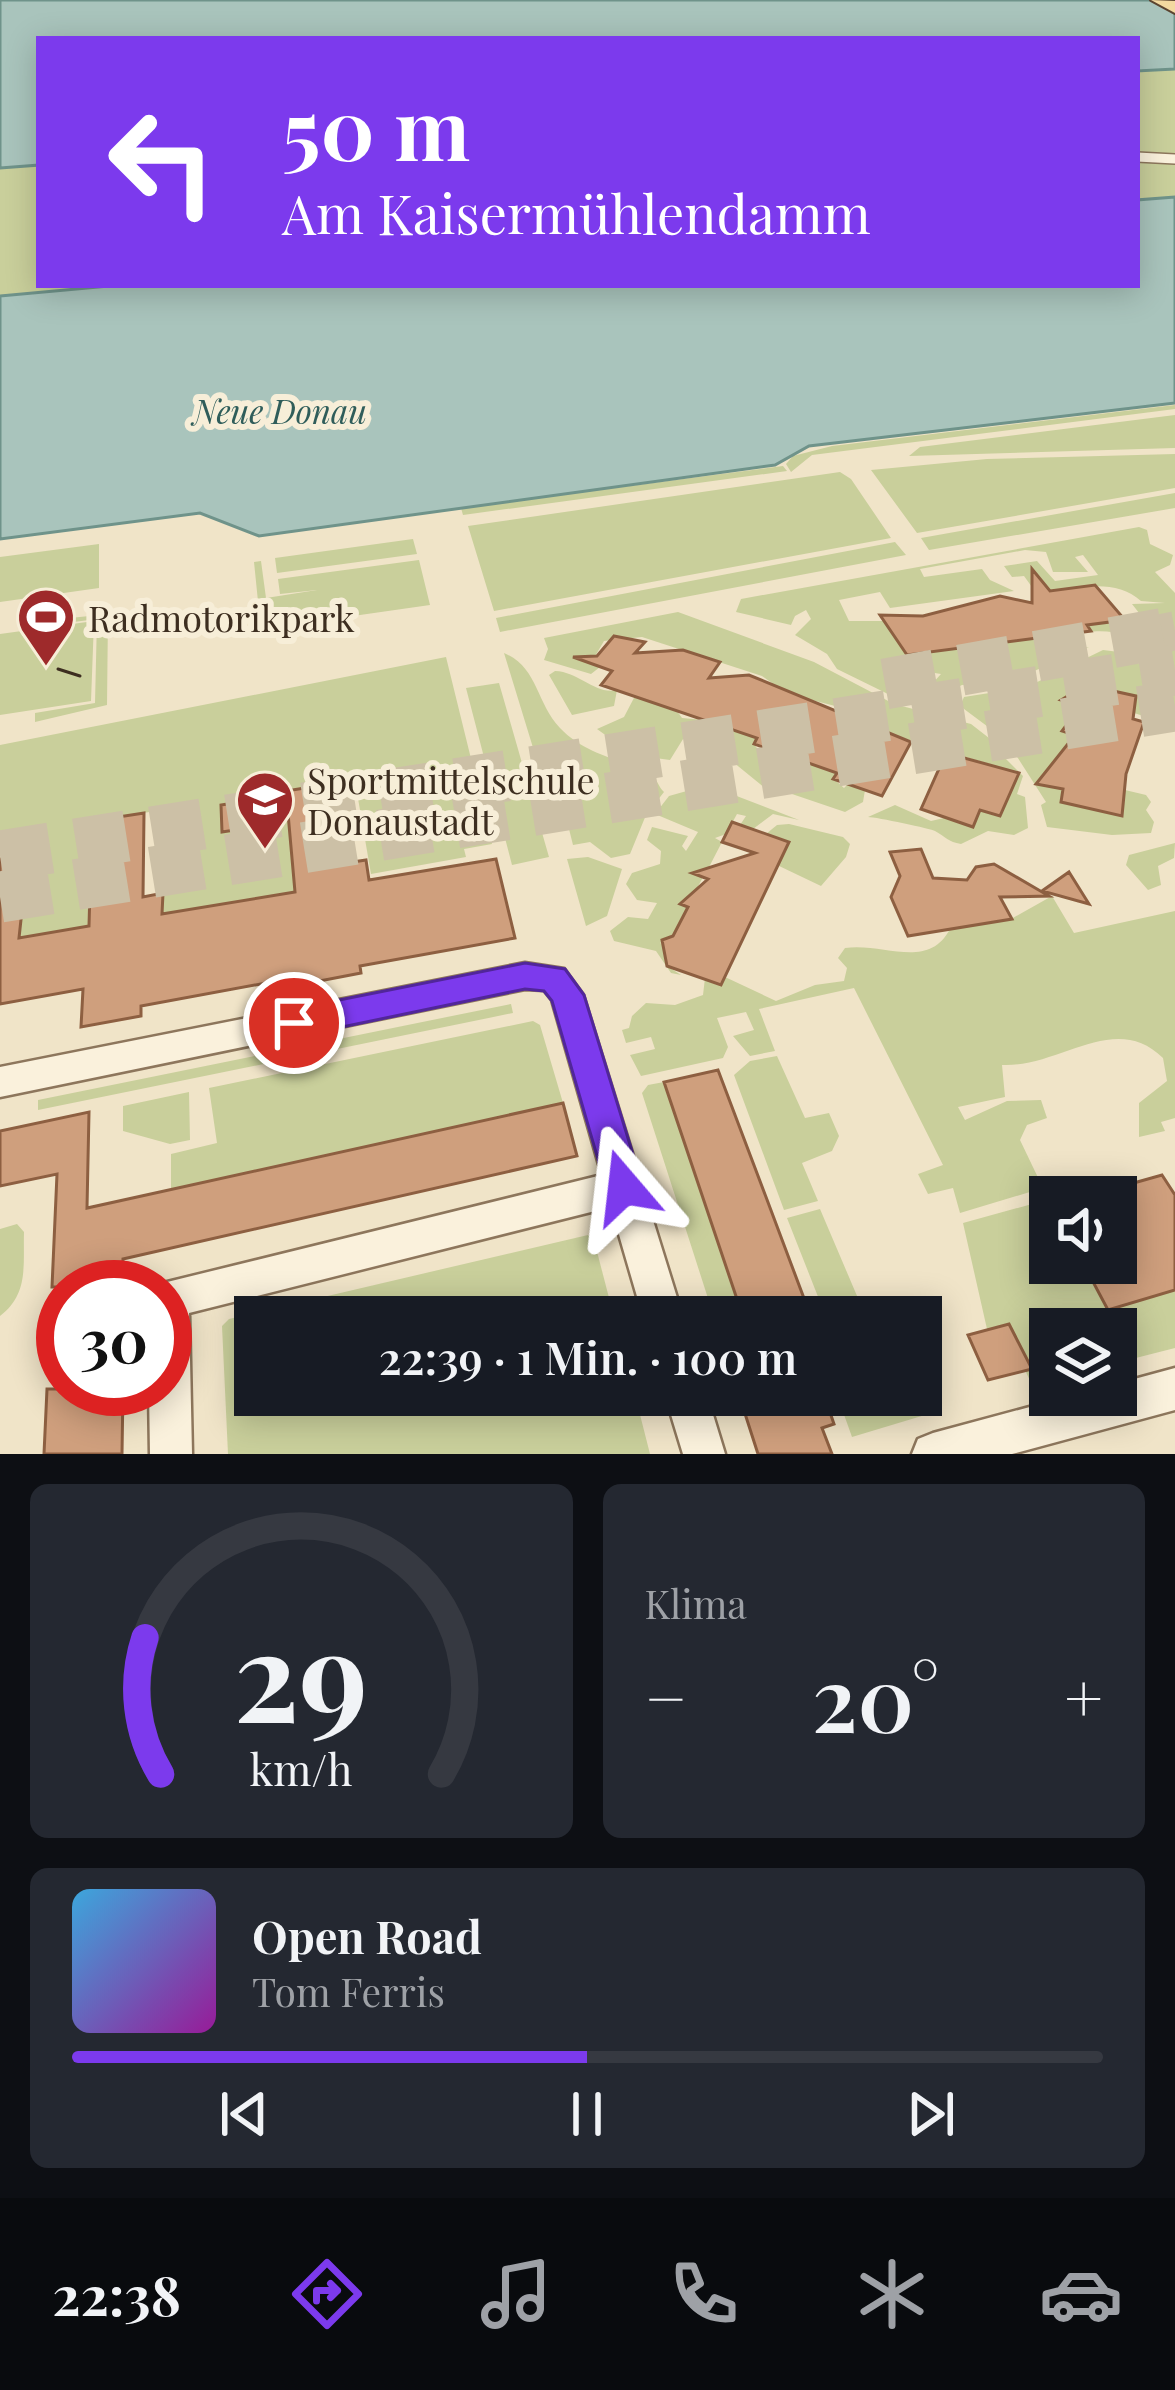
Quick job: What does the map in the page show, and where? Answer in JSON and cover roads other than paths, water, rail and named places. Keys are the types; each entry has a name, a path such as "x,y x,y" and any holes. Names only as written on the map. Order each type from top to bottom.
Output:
{"main road":[{"path":"1160,0 1175,8"}],"street":[{"path":"0,1082 525,976 556,982 657,1296"},
{"path":"171,1454 169,1299 624,1187"},
{"path":"933,1454 1175,1389"},
{"path":"692,1416 704,1454"}],"lane":[{"path":"1140,157 1175,159"}],"water":[{"path":"0,0 1175,0 1175,69 1140,71 1140,36 36,36 36,165 0,168"},
{"name":"Neue Donau","path":"1175,197 1175,403 809,446 775,465 259,536 200,513 0,539 0,296 87,288 1140,288 1140,200"}],"tunnel":[{"path":"1157,634 1175,631"},
{"path":"1157,634 1165,633"},
{"path":"885,684 1157,634"},
{"path":"1149,636 1157,634"},
{"path":"0,856 1175,670"},
{"path":"0,897 1175,706"}],"tram line":[{"path":"58,669 80,676"}],"place":[{"name":"Radmotorikpark","path":"46,668"},
{"name":"Sportmittelschule Donaustadt","path":"265,851"}]}
